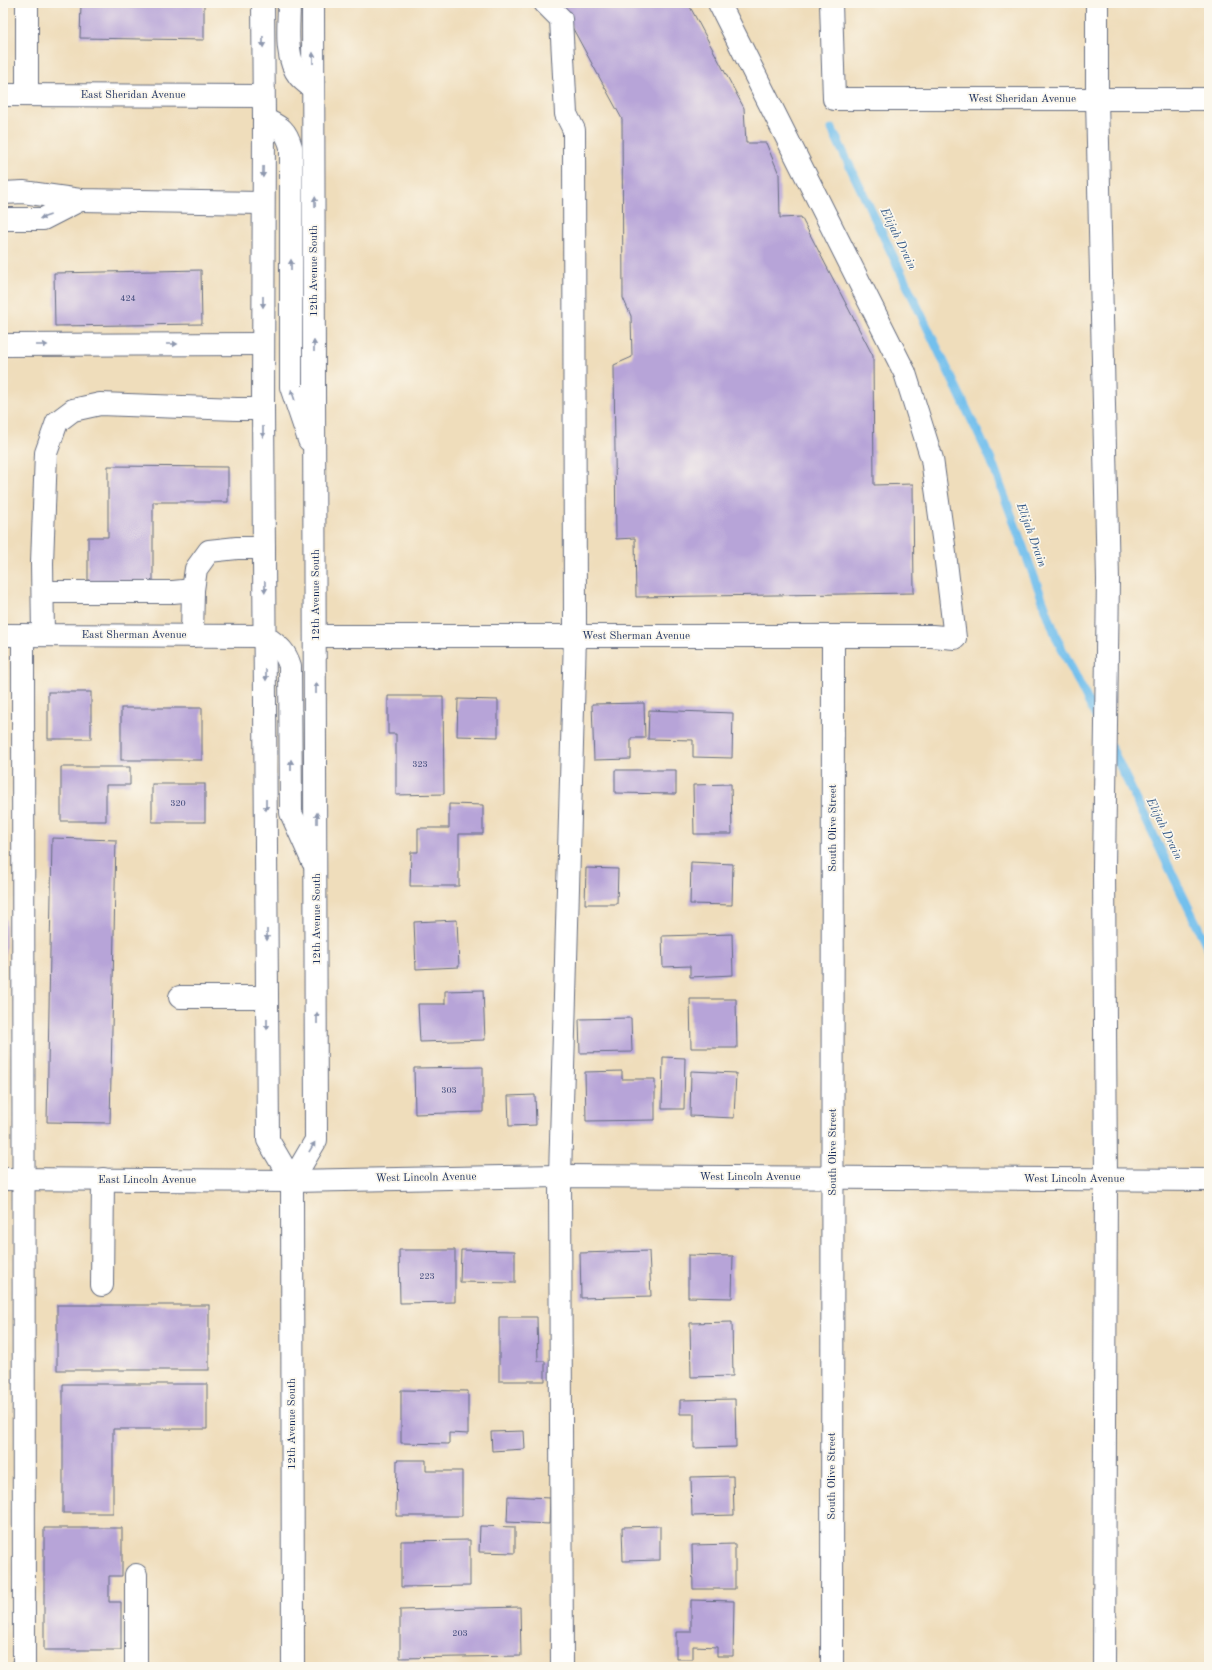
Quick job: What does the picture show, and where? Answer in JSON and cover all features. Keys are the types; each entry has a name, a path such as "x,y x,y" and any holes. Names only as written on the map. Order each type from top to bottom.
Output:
{"street":[{"path":"27,3 28,95"},
{"path":"263,3 263,409 268,1140 292,1180"},
{"path":"289,3 290,50 293,65 299,76 313,88"},
{"name":"12th Avenue South","path":"292,1667 292,1180 316,1140 317,869 313,88 314,3"},
{"path":"545,3 561,19 566,114 574,130 575,636 560,1176 562,1667"},
{"name":"West Sherman Avenue","path":"316,636 932,636 955,638 932,459 906,373 719,3"},
{"name":"West Sheridan Avenue","path":"831,3 834,99 1209,99"},
{"path":"1097,3 1097,99 1108,580 1104,868 1106,1180 1104,1667"},
{"name":"East Sheridan Avenue","path":"3,95 263,96"},
{"path":"264,119 281,128 288,136 291,147 291,388 315,458"},
{"path":"3,193 23,192 80,200 263,203"},
{"path":"3,219 43,219 80,200"},
{"path":"3,346 263,344"},
{"path":"24,1667 13,1179 23,635 43,592 46,453 57,422 73,410 100,404 263,409"},
{"path":"192,636 193,590 196,569 209,551 237,548 264,548"},
{"path":"43,592 173,592 193,590"},
{"name":"East Sherman Avenue","path":"23,635 265,636"},
{"path":"265,636 282,648 290,666 291,813 317,869"},
{"name":"South Olive Street","path":"832,1667 833,636"},
{"path":"180,997 267,997"},
{"name":"West Lincoln Avenue","path":"292,1180 560,1176 1209,1180"},
{"name":"East Lincoln Avenue","path":"13,1179 292,1180"},
{"path":"102,1284 103,1180"},
{"path":"136,1575 136,1667"}],"building":[{"path":"81,3 204,3 204,40 80,38"},
{"path":"559,3 688,3 744,108 746,143 766,143 779,174 780,218 801,217 873,356 874,485 913,484 914,593 636,597 635,538 616,539 614,365 632,357 631,316 623,298 622,119"},
{"path":"201,270 202,324 55,326 54,273"},
{"path":"108,466 228,467 228,502 153,502 153,582 88,582 88,537 108,537"},
{"path":"48,692 91,692 91,739 48,739"},
{"path":"388,696 443,696 444,794 396,795 396,734 388,734"},
{"path":"458,699 498,700 498,737 457,736"},
{"path":"644,703 645,738 631,738 631,759 594,760 592,704"},
{"path":"121,708 202,708 202,760 121,760"},
{"path":"649,710 733,713 732,758 693,757 693,740 648,739"},
{"path":"61,767 130,767 130,785 106,785 106,821 61,821"},
{"path":"615,770 676,770 676,794 615,793"},
{"path":"152,784 205,784 205,822 152,822"},
{"path":"731,784 732,834 694,834 693,785"},
{"path":"449,804 483,805 483,834 459,834 459,886 410,886 411,852 418,852 418,828 449,828"},
{"path":"52,838 116,840 110,1123 47,1122"},
{"path":"691,862 733,864 732,905 690,904"},
{"path":"586,868 618,869 617,904 585,904"},
{"path":"3,919 6,919 5,964 3,964"},
{"path":"457,920 459,967 416,969 414,922"},
{"path":"732,934 733,975 690,977 690,966 663,967 662,936"},
{"path":"483,990 485,1040 420,1042 418,1004 445,1004 445,991"},
{"path":"690,999 736,999 737,1048 691,1048"},
{"path":"631,1018 632,1052 580,1053 579,1019"},
{"path":"663,1057 685,1058 684,1109 662,1109"},
{"path":"483,1067 483,1112 415,1114 414,1068"},
{"path":"622,1071 622,1079 655,1079 655,1120 586,1121 585,1072"},
{"path":"691,1071 736,1073 734,1118 690,1116"},
{"path":"535,1095 536,1125 509,1126 508,1096"},
{"path":"399,1250 455,1250 455,1302 400,1303"},
{"path":"461,1250 515,1251 515,1283 460,1282"},
{"path":"649,1251 651,1296 581,1298 580,1253"},
{"path":"688,1255 733,1256 732,1298 688,1297"},
{"path":"57,1305 209,1305 209,1370 57,1370"},
{"path":"499,1317 537,1317 538,1361 545,1361 545,1381 499,1381"},
{"path":"732,1322 733,1376 691,1377 690,1323"},
{"path":"63,1384 207,1384 207,1429 113,1429 113,1513 63,1513"},
{"path":"401,1390 468,1391 468,1434 449,1433 449,1444 401,1443"},
{"path":"735,1399 736,1447 694,1448 694,1414 680,1414 680,1400"},
{"path":"524,1431 525,1449 492,1451 491,1432"},
{"path":"397,1460 426,1460 426,1471 462,1471 462,1516 396,1516"},
{"path":"733,1476 734,1515 692,1516 691,1477"},
{"path":"508,1496 550,1498 549,1524 507,1522"},
{"path":"480,1526 515,1527 515,1553 479,1552"},
{"path":"660,1526 660,1560 623,1561 622,1527"},
{"path":"44,1528 122,1528 122,1576 109,1576 109,1602 121,1602 121,1650 44,1650"},
{"path":"470,1540 470,1586 401,1587 401,1541"},
{"path":"735,1544 735,1589 693,1589 692,1545"},
{"path":"691,1600 734,1601 733,1656 717,1656 717,1647 693,1646 693,1659 676,1659 676,1632 691,1632"},
{"path":"4,1606 4,1648 3,1648"},
{"path":"520,1607 521,1656 400,1658 400,1610"}],"waterway":[{"name":"Elijah Drain","path":"832,129 991,460 1057,639 1100,725"},
{"name":"Elijah Drain","path":"1111,747 1209,950"}]}
